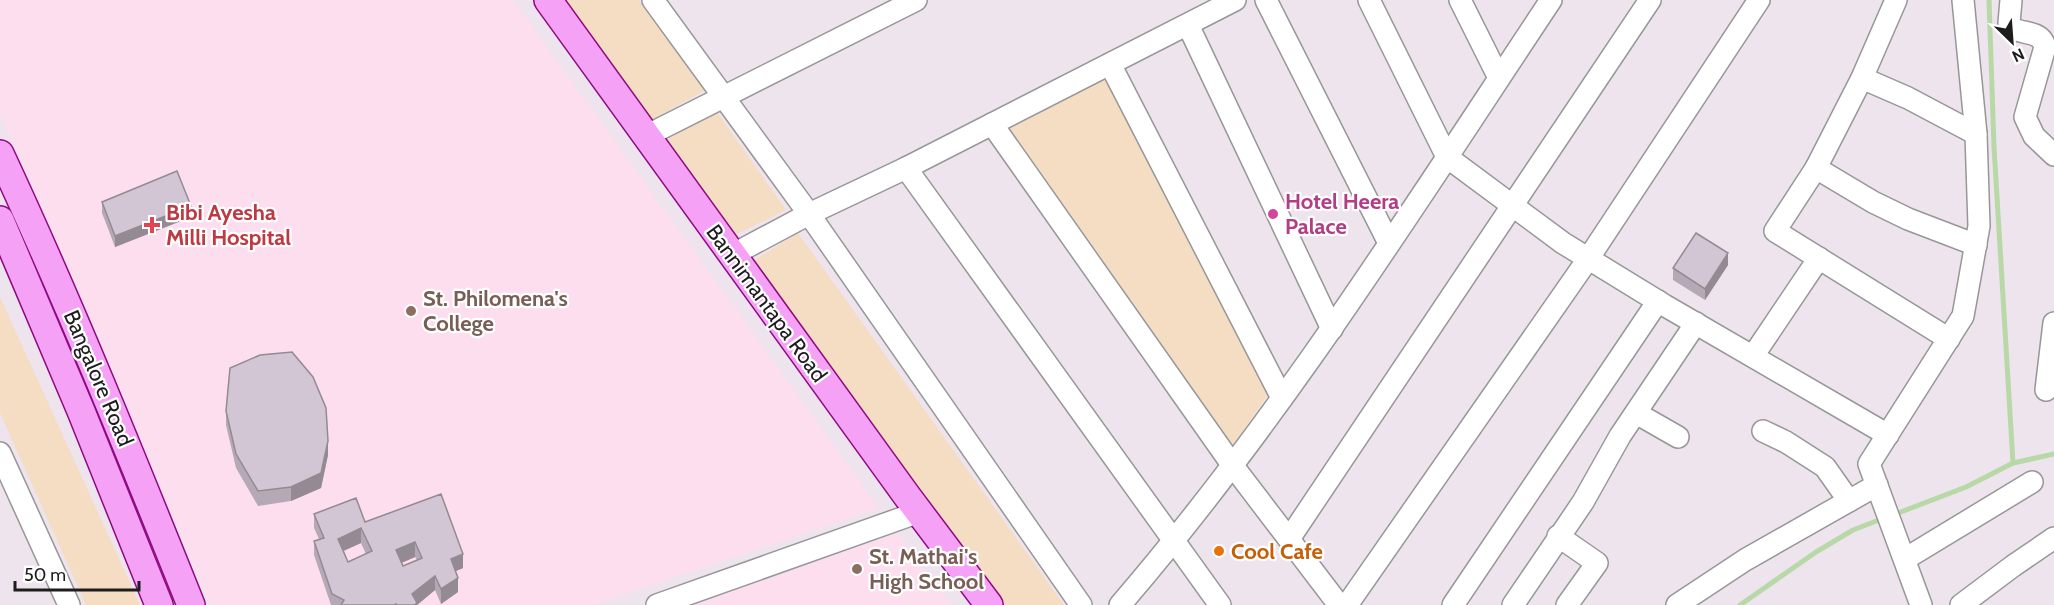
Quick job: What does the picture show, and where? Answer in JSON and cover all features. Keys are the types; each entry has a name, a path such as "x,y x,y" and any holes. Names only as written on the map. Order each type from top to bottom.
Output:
{"main road":[{"name":"Bannimantapa Road","path":"548,0 989,605"},
{"name":"Bangalore Road","path":"0,153 55,272 191,605"},
{"name":"Bangalore Road","path":"0,220 81,411 159,605"}],"street":[{"path":"653,0 808,214 1081,605"},
{"path":"646,136 916,0"},
{"path":"732,255 808,214 906,168 1235,0"},
{"path":"1266,0 1389,243"},
{"path":"1369,0 1447,157 1588,259 1888,435"},
{"path":"1460,0 1499,78"},
{"path":"1120,605 1174,543 1332,329 1551,0"},
{"path":"1289,539 1650,0"},
{"path":"1347,605 1588,259 1759,0"},
{"path":"1896,0 1862,78 1816,168 1775,231 1948,339"},
{"path":"1921,605 1869,464 1963,316 1979,226 1976,134 1963,0"},
{"path":"2011,0 2009,22 2012,28 2037,35 2044,41 2045,47 2025,117 2034,136 2054,155"},
{"path":"1188,25 1332,329"},
{"path":"1110,64 1282,398"},
{"path":"1862,78 1908,98 1976,134"},
{"path":"992,124 1233,466 1339,605"},
{"path":"906,168 1220,605"},
{"path":"1816,168 1873,202 1908,219 1976,245"},
{"path":"1753,357 1819,258"},
{"path":"1453,605 1658,301"},
{"path":"1513,605 1583,502 1620,436 1696,323"},
{"path":"2046,390 2054,323"},
{"path":"1635,413 1678,437"},
{"path":"1763,431 1786,442 1825,467 1849,501"},
{"path":"0,453 69,605"},
{"path":"1905,559 2032,482"},
{"path":"1677,605 1745,560 1849,501 1879,491"},
{"path":"657,605 919,512"},
{"path":"1558,536 1597,563 1567,605"},
{"path":"1960,605 2054,538"}],"shaded area":[{"name":"St. Philomena's College","path":"0,0 513,0 879,508 593,605 210,605 0,114"},
{"path":"564,0 639,0 707,89 652,120"},
{"path":"1106,78 1268,395 1233,445 1008,126"},
{"path":"717,112 786,210 733,236 662,142"},
{"path":"798,233 1064,605 1000,605 751,262"},
{"path":"0,297 140,605 86,605 0,413"},
{"name":"St. Mathai's High School","path":"897,533 952,605 684,605"}],"building":[{"path":"177,171 191,206 115,236 102,202"},
{"path":"1696,233 1728,253 1705,289 1673,268"},
{"path":"292,352 313,377 326,408 328,441 321,473 291,487 258,491 236,454 226,411 230,368 260,355"},
{"path":"441,494 463,554 451,559 458,578 441,589 435,576 412,594 417,603 414,605 341,605 344,600 332,594 314,541 324,538 314,514 356,498 365,522","holes":["361,528 372,551 348,562 338,539","415,542 422,558 403,566 396,550"]}],"waterway":[{"path":"1989,0 1994,147 2013,463"},
{"path":"1893,515 1966,487 2013,463 2054,454"},
{"path":"1740,605 1816,552 1853,530 1884,518"}],"place":[{"name":"Hotel Heera Palace","path":"1273,214"},
{"name":"Bibi Ayesha Milli Hospital","path":"152,225"},
{"name":"St. Philomena's College","path":"411,311"},
{"name":"Cool Cafe","path":"1219,551"},
{"name":"St. Mathai's High School","path":"857,569"}]}
